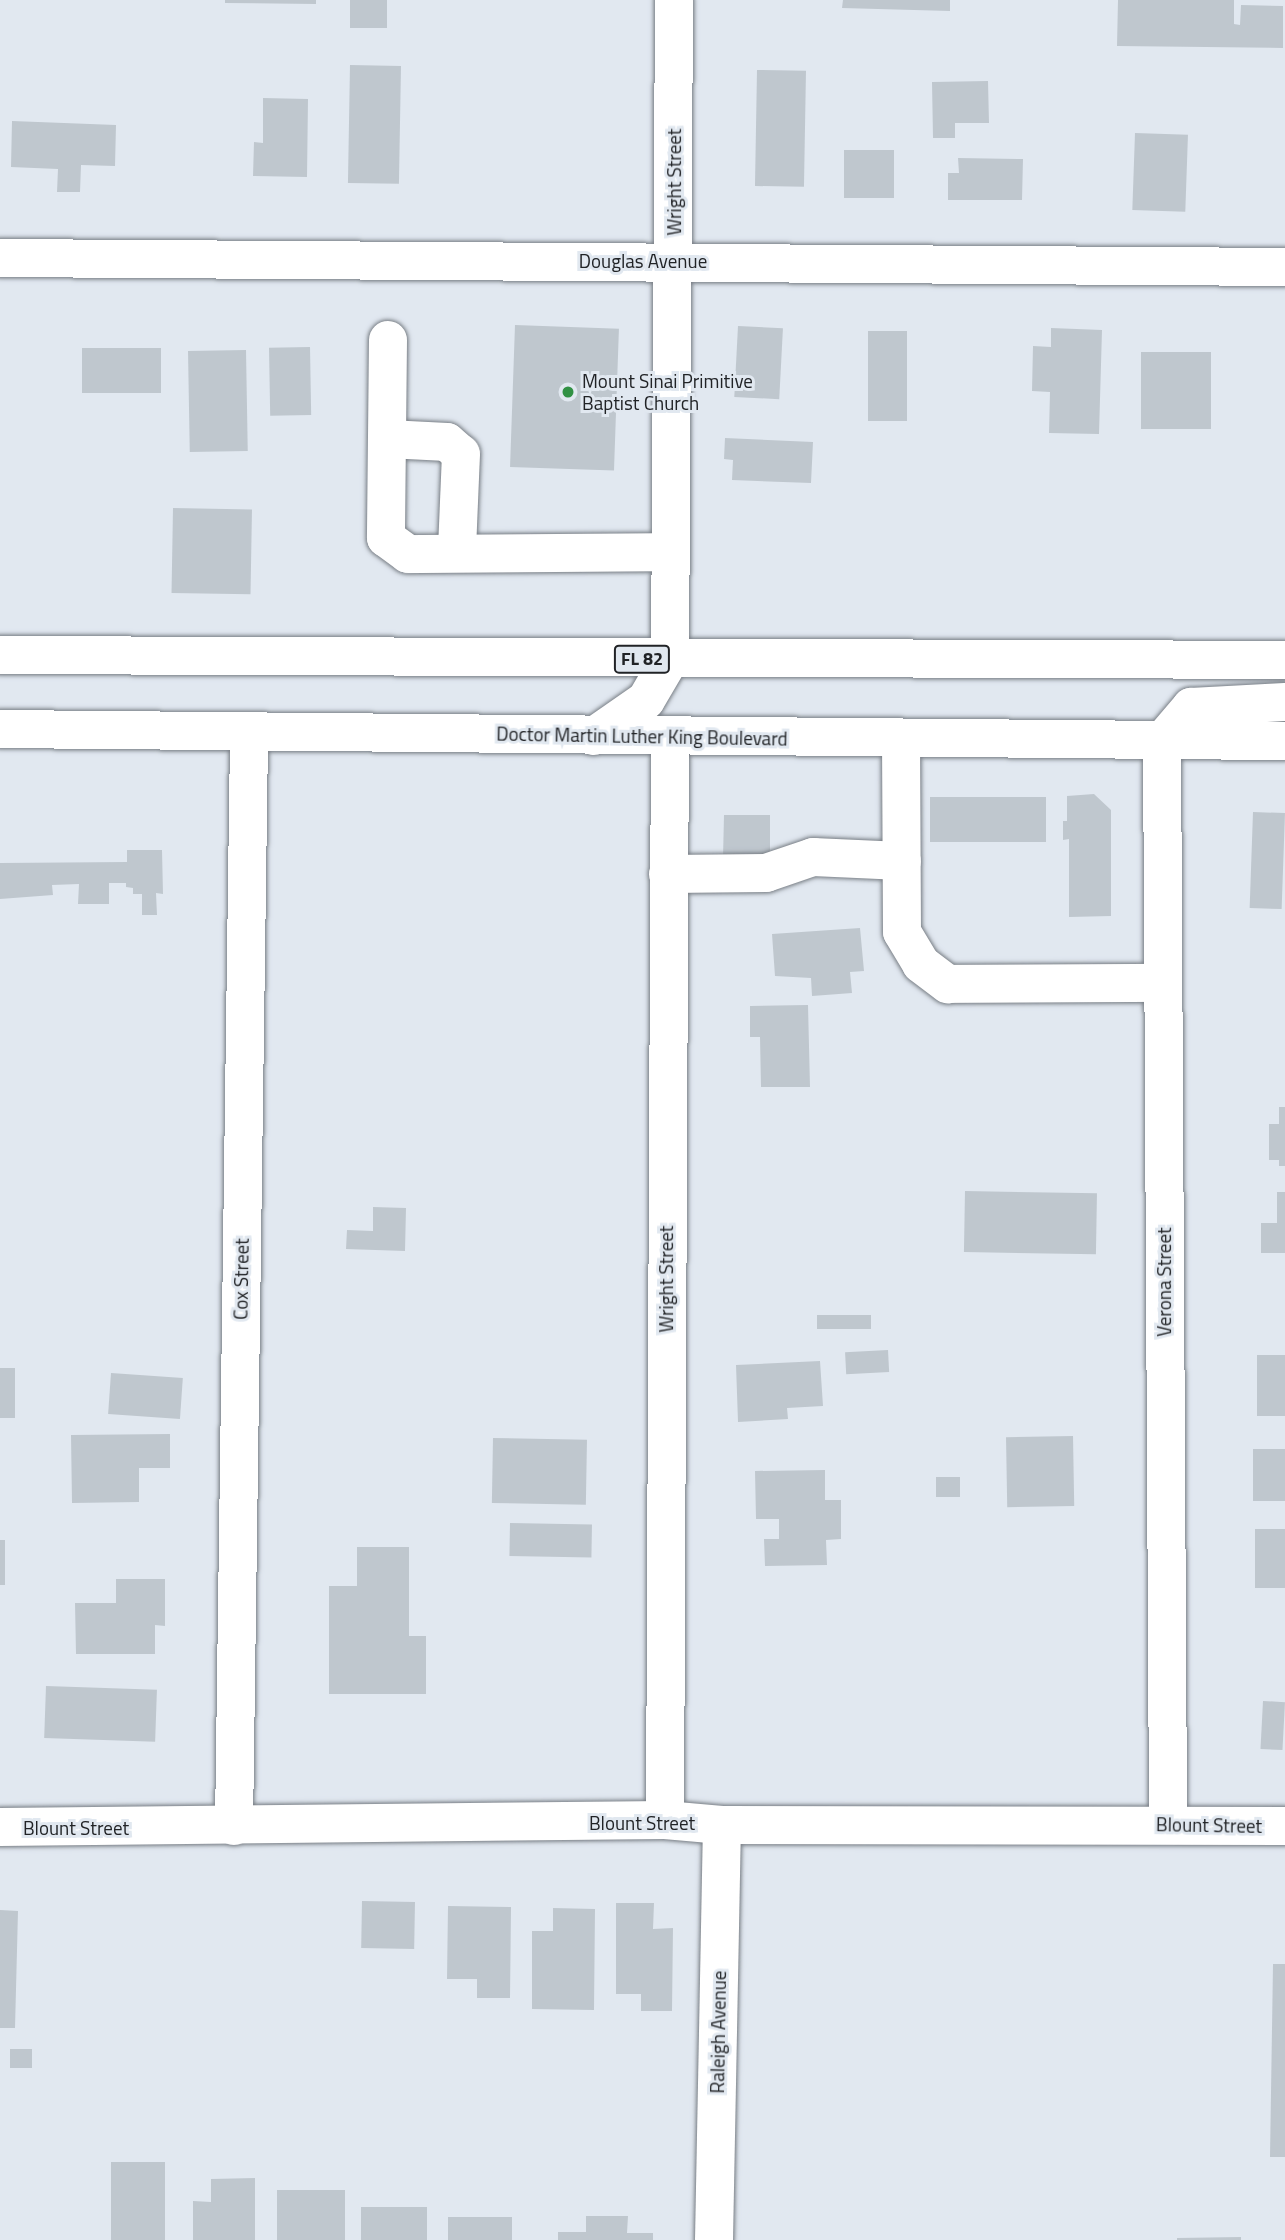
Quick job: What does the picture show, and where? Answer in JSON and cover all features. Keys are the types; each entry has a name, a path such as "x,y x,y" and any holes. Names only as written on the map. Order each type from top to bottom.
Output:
{"street":[{"name":"Wright Street","path":"670,659 674,0"},
{"name":"Douglas Avenue","path":"0,258 1285,267"},
{"path":"388,340 386,538 408,554 457,551 671,552"},
{"path":"388,439 447,442 461,454 457,551"},
{"name":"FL 82","path":"0,654 1285,660"},
{"path":"594,736 646,700 670,659"},
{"path":"1162,741 1191,707 1285,702"},
{"name":"Doctor Martin Luther King Boulevard","path":"0,729 1285,741"},
{"name":"Cox Street","path":"234,1826 249,732"},
{"name":"Wright Street","path":"665,1820 670,737"},
{"path":"901,739 902,932 921,964 948,984 1162,983"},
{"name":"Verona Street","path":"1162,741 1168,1824"},
{"path":"668,874 766,873 813,858 902,861"},
{"name":"Blount Street","path":"0,1827 665,1820 722,1825 1285,1826"},
{"name":"Raleigh Avenue","path":"714,2240 722,1825"}],"building":[{"path":"225,0 316,0 316,4 225,3"},
{"path":"350,0 387,0 387,28 350,28"},
{"path":"843,0 950,0 950,11 842,8"},
{"path":"1118,0 1234,0 1234,24 1240,25 1241,5 1283,6 1283,48 1117,46"},
{"path":"350,65 401,66 399,184 348,183"},
{"path":"757,70 806,71 804,187 755,186"},
{"path":"988,81 989,123 955,123 955,138 933,138 932,82"},
{"path":"263,98 308,99 307,177 253,176 254,142 263,143"},
{"path":"12,121 116,125 115,166 81,165 80,192 57,192 58,169 11,167"},
{"path":"1135,133 1188,135 1185,212 1132,210"},
{"path":"844,150 894,150 894,198 844,198"},
{"path":"958,158 1023,159 1022,200 948,200 948,173 959,173"},
{"path":"515,325 619,329 614,471 510,467"},
{"path":"738,326 783,328 779,399 734,397"},
{"path":"1051,328 1102,330 1099,434 1049,433 1050,392 1032,391 1033,346 1051,347"},
{"path":"868,331 907,331 907,421 868,421"},
{"path":"310,347 311,415 270,416 269,348"},
{"path":"82,348 161,348 161,393 82,393"},
{"path":"246,350 248,451 190,452 188,351"},
{"path":"1141,352 1211,352 1211,429 1141,429"},
{"path":"725,438 813,442 811,483 732,480 733,460 724,459"},
{"path":"173,508 252,509 251,594 172,593"},
{"path":"1094,794 1111,810 1111,916 1069,917 1069,839 1063,840 1063,821 1067,821 1067,796"},
{"path":"930,797 1046,797 1046,842 930,842"},
{"path":"1253,812 1285,813 1282,909 1250,908"},
{"path":"724,815 770,815 770,867 723,858"},
{"path":"127,850 162,850 163,894 156,893 157,915 142,915 142,894 133,894 133,888 126,887 126,883 109,883 109,904 78,904 79,884 52,885 53,895 0,899 0,863 127,862"},
{"path":"860,928 864,971 850,972 852,993 812,996 811,978 775,976 772,934"},
{"path":"808,1005 810,1087 761,1087 760,1037 750,1037 750,1006"},
{"path":"1279,1107 1285,1107 1285,1166 1279,1166 1279,1160 1269,1160 1269,1124 1279,1124"},
{"path":"965,1191 1097,1193 1096,1254 964,1252"},
{"path":"1277,1192 1285,1192 1285,1253 1261,1253 1261,1223 1277,1223"},
{"path":"373,1207 406,1208 405,1251 346,1249 347,1230 373,1231"},
{"path":"817,1315 871,1315 871,1329 817,1329"},
{"path":"888,1350 889,1372 846,1374 845,1352"},
{"path":"1257,1355 1285,1355 1285,1416 1257,1416"},
{"path":"820,1361 823,1406 787,1408 788,1419 738,1422 736,1365"},
{"path":"0,1368 15,1368 15,1418 0,1418"},
{"path":"111,1373 183,1378 180,1419 108,1414"},
{"path":"170,1434 170,1468 139,1468 139,1502 72,1503 71,1435"},
{"path":"1073,1436 1074,1506 1007,1507 1006,1437"},
{"path":"493,1438 587,1440 586,1505 492,1503"},
{"path":"1253,1449 1285,1449 1285,1501 1253,1501"},
{"path":"825,1470 825,1500 841,1500 841,1539 826,1540 827,1565 765,1566 764,1539 779,1539 779,1519 756,1519 755,1471"},
{"path":"936,1477 960,1477 960,1497 936,1497"},
{"path":"510,1523 592,1524 591,1557 509,1556"},
{"path":"1255,1529 1285,1529 1285,1588 1255,1588"},
{"path":"0,1540 5,1540 5,1585 0,1585"},
{"path":"357,1547 409,1547 409,1636 426,1636 426,1694 329,1694 329,1586 357,1586"},
{"path":"116,1579 165,1579 165,1626 155,1625 155,1654 76,1654 75,1603 116,1603"},
{"path":"46,1686 157,1690 155,1742 44,1738"},
{"path":"1263,1701 1285,1702 1282,1750 1260,1749"},
{"path":"362,1901 415,1902 414,1949 361,1948"},
{"path":"616,1903 654,1903 653,1929 673,1928 672,2011 641,2011 641,1994 616,1994"},
{"path":"448,1906 511,1907 510,1998 477,1998 477,1979 447,1979"},
{"path":"553,1908 595,1909 594,2010 532,2009 532,1931 553,1931"},
{"path":"0,1910 18,1911 15,2028 0,2028"},
{"path":"1273,1964 1285,1964 1285,2157 1270,2157"},
{"path":"10,2049 32,2049 32,2068 10,2068"},
{"path":"111,2162 165,2162 165,2240 111,2240"},
{"path":"255,2178 255,2240 193,2240 193,2201 211,2202 211,2179"},
{"path":"277,2190 345,2190 345,2240 277,2240"},
{"path":"361,2207 427,2207 427,2240 361,2240"},
{"path":"586,2216 628,2216 627,2233 653,2233 653,2240 558,2240 558,2232 586,2232"},
{"path":"448,2217 512,2217 512,2240 448,2240"},
{"path":"1241,2237 1241,2240 1177,2240 1177,2238"}],"place":[{"name":"Mount Sinai Primitive Baptist Church","path":"568,392"}]}
